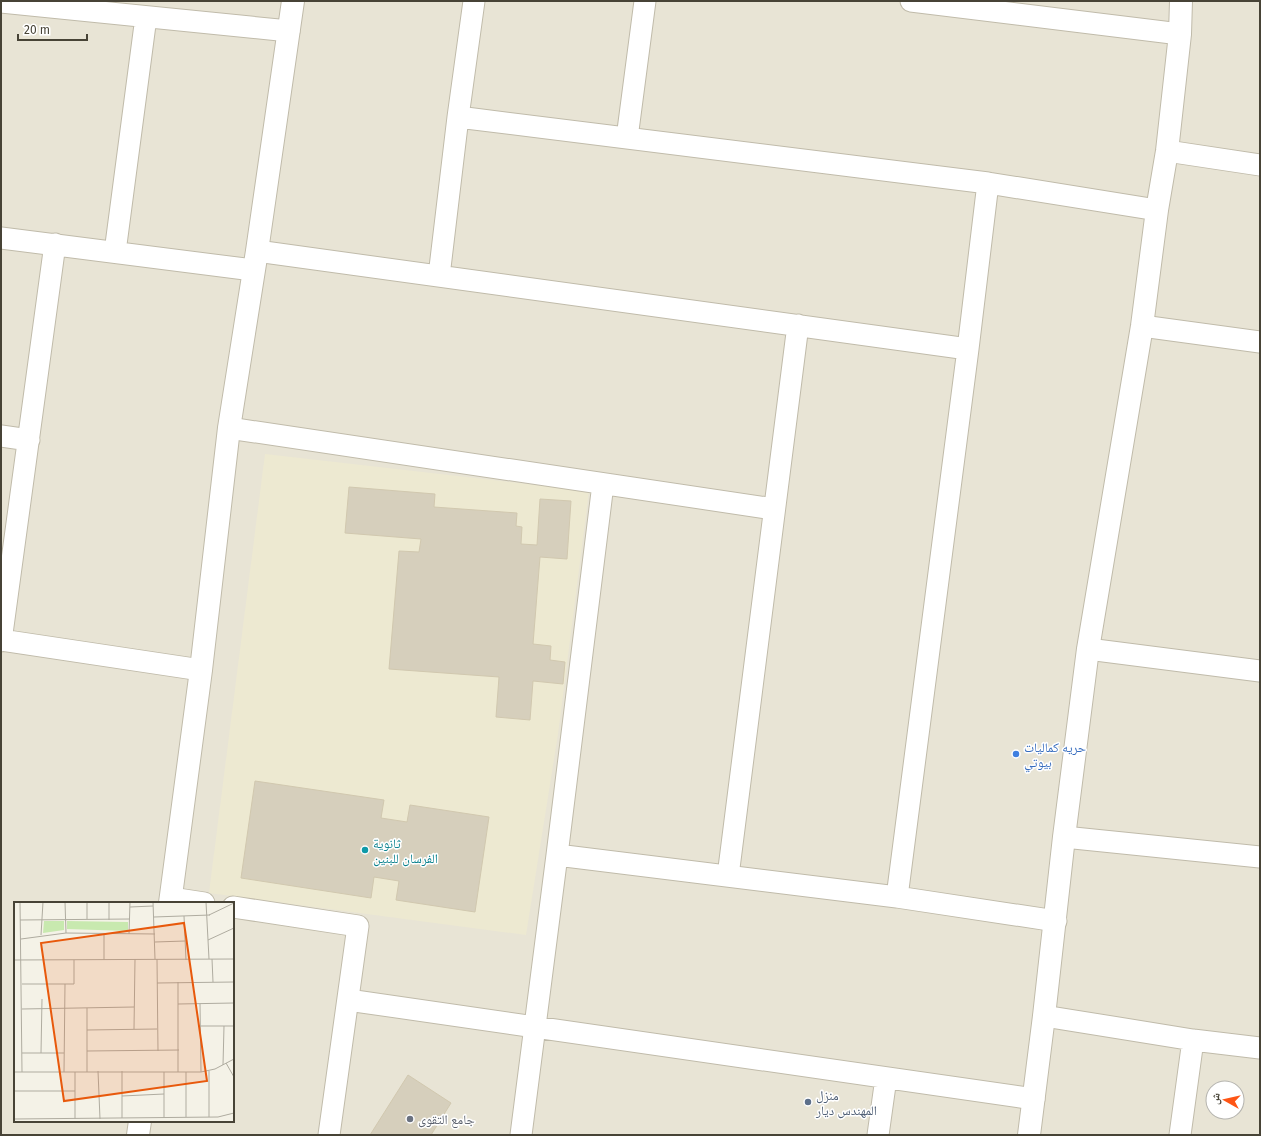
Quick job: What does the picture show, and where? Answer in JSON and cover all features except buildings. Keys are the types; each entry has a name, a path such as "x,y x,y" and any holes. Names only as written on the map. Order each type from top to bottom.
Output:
{"street":[{"path":"193,902 170,900 202,670 229,428 293,1"},
{"path":"439,276 458,117 474,1"},
{"path":"627,138 645,1"},
{"path":"911,1 1180,34"},
{"path":"1029,1135 1088,649 1142,326 1157,210 1167,151 1180,34 1181,1"},
{"path":"1,2 289,31"},
{"path":"115,252 146,17"},
{"path":"458,117 988,183 1157,210"},
{"path":"1167,151 1260,164"},
{"path":"896,897 968,349 988,183"},
{"path":"1,238 115,252 255,260 439,276 968,349"},
{"path":"55,244 1,640 202,670"},
{"path":"728,876 798,325"},
{"path":"1142,326 1260,342"},
{"path":"229,428 774,509"},
{"path":"1,436 29,440"},
{"path":"521,1135 603,484"},
{"path":"1088,649 1260,671"},
{"path":"1064,838 1260,857"},
{"path":"557,855 896,897 1056,921"},
{"path":"234,907 358,926 329,1135"},
{"path":"348,1000 1034,1099"},
{"path":"1044,1016 1194,1040 1260,1048"},
{"path":"1180,1135 1194,1040"},
{"path":"878,1135 886,1078"},
{"path":"138,1135 140,1122"}],"shaded area":[{"path":"1,1 1260,1 1260,1135 1,1135"},
{"path":"265,454 589,491 558,734 526,935 209,893"}],"place":[{"name":"حريه كماليات بيوتي","path":"1016,754"},
{"name":"ثانوية الفرسان للبنين","path":"365,850"},
{"name":"منزل المهندس ديار","path":"808,1102"},
{"name":"جامع التقوى","path":"410,1119"}]}
